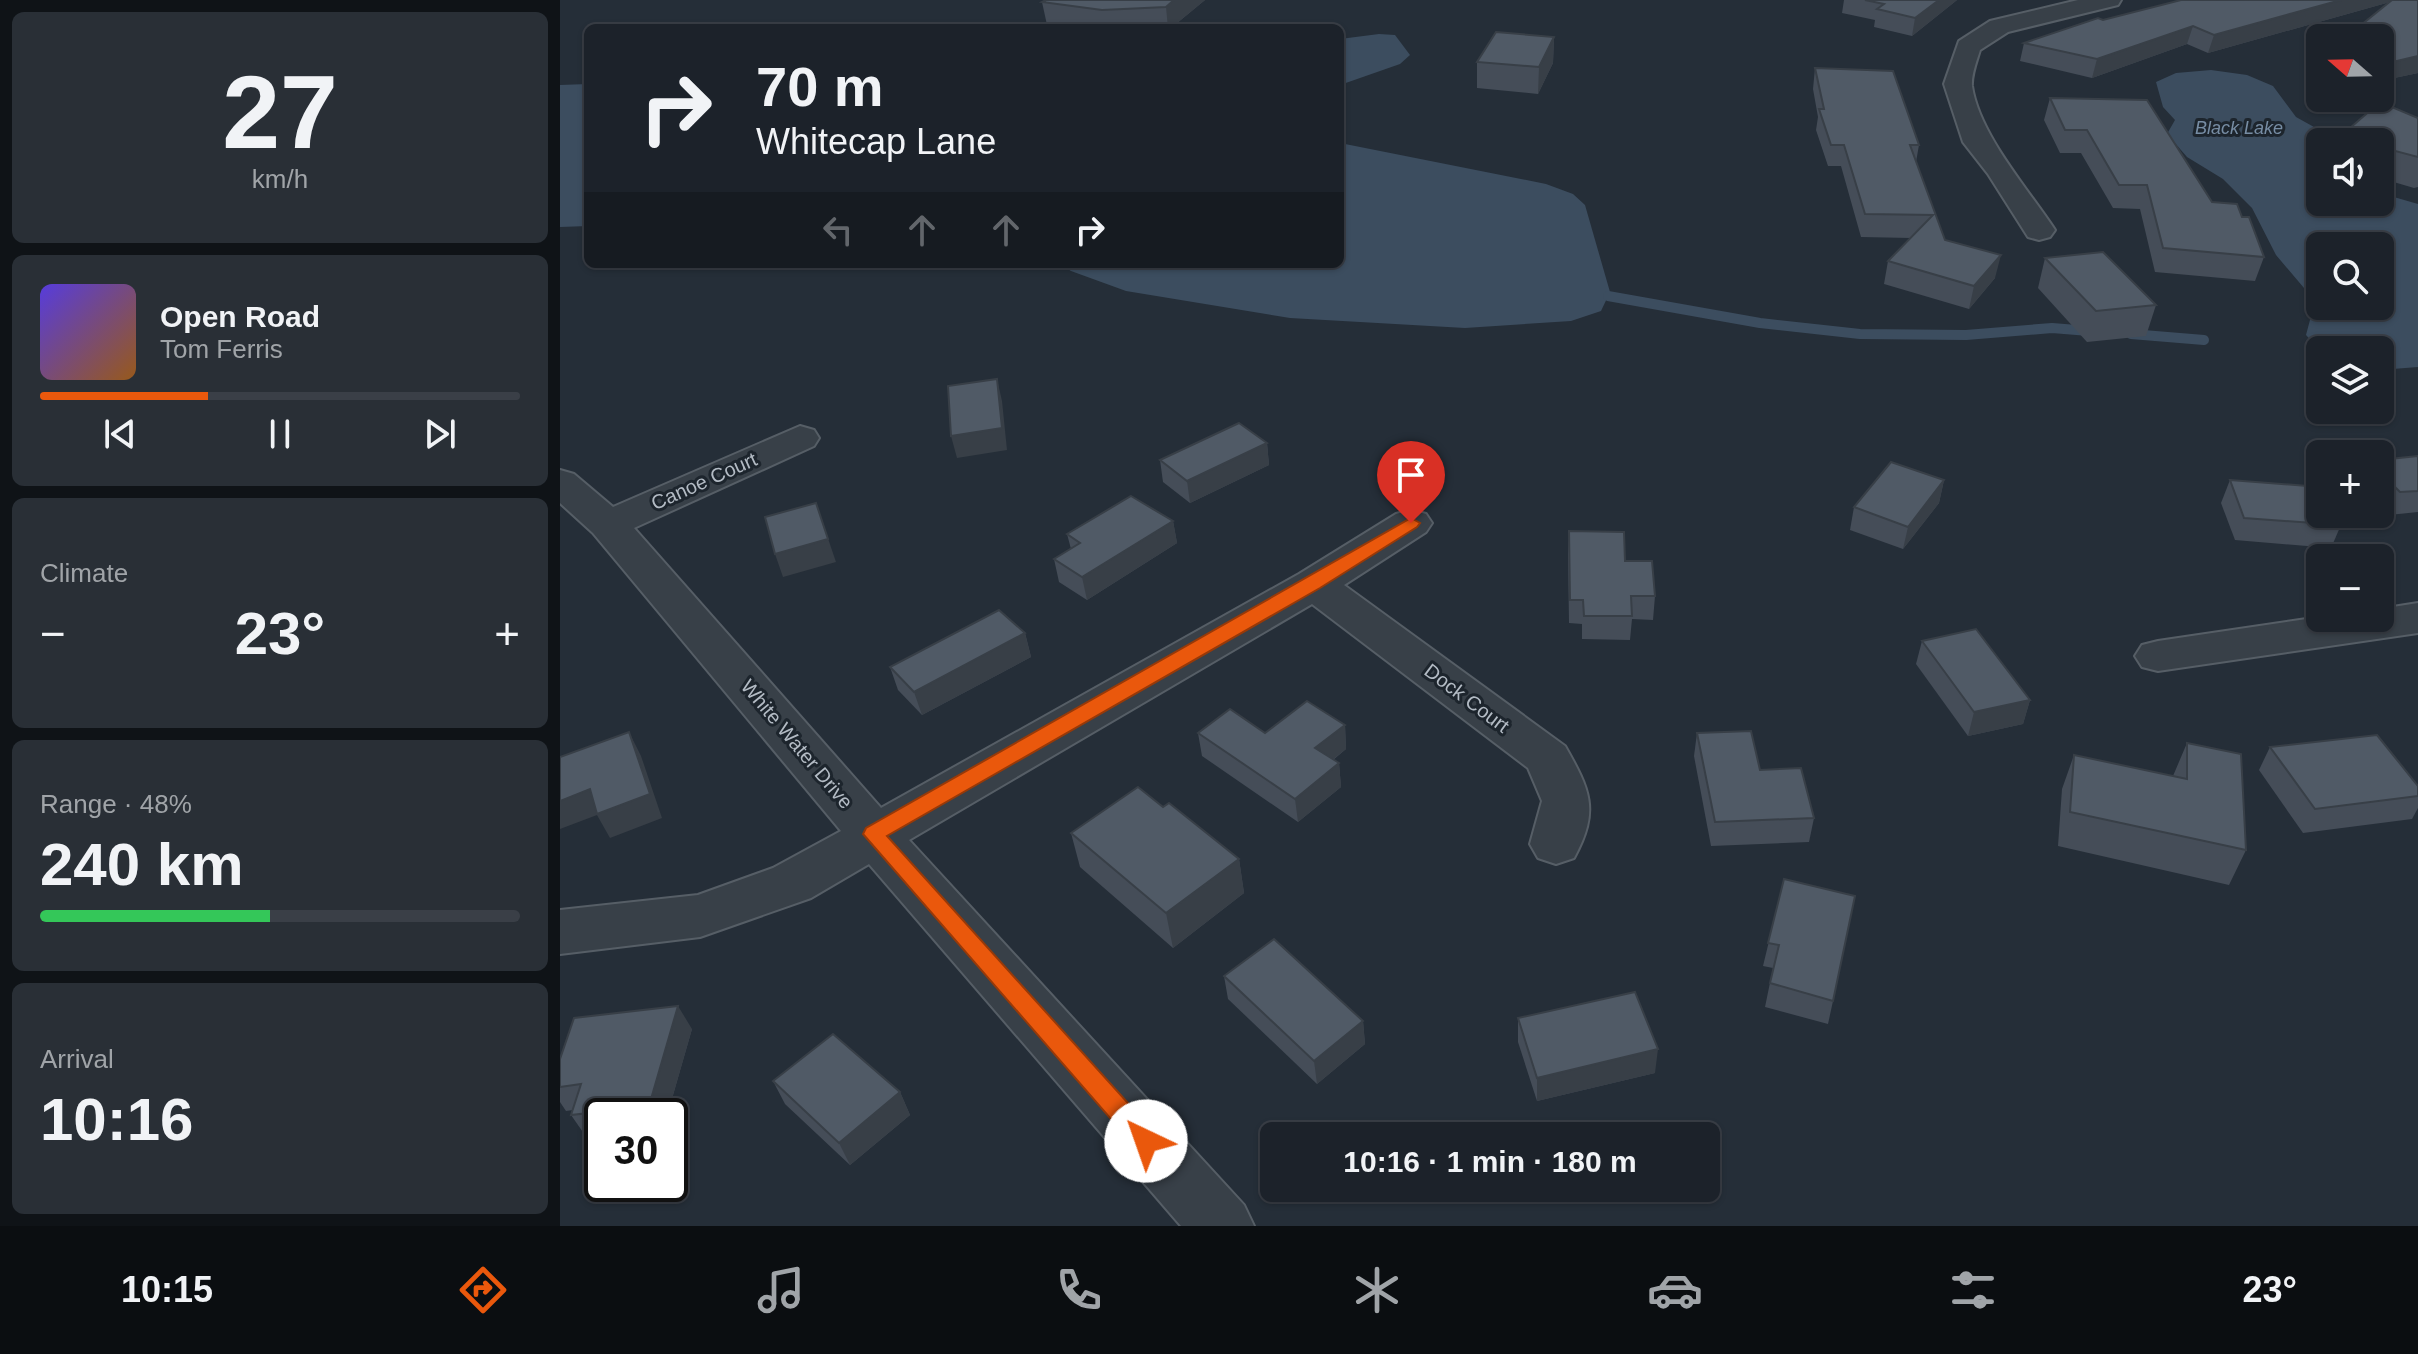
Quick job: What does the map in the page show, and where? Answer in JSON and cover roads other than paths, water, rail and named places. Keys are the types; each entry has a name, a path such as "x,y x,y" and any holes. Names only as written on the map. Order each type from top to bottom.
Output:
{"street":[{"path":"2039,230 2000,170 1977,142 1958,84 1968,46 1999,26 2109,0"},
{"name":"Canoe Court","path":"608,524 800,438"},
{"name":"White Water Drive","path":"560,482 608,524 873,834 1222,1226"},
{"path":"560,932 700,916 792,883 1314,584 1411,523"},
{"name":"Dock Court","path":"1314,584 1548,758 1567,801 1556,844"},
{"path":"2158,656 2418,618"}],"water":[{"path":"1395,35 1410,55 1400,64 1344,84 1344,38"},
{"name":"Black Lake","path":"2211,70 2247,75 2273,86 2296,117 2316,128 2306,128 2306,216 2394,216 2394,197 2418,204 2418,367 2394,369 2394,336 2306,335 2310,320 2394,320 2394,232 2306,232 2306,290 2276,255 2252,208 2223,179 2187,157 2167,134 2175,120 2163,107 2156,82 2176,73"},
{"path":"584,84 584,226 560,227 560,85"},
{"path":"1344,144 1546,184 1573,194 1585,205 1610,292 1601,311 1571,321 1465,328 1290,318 1126,291 1066,268 1344,268"}],"waterway":[{"path":"1608,296 1760,323 1860,334 1966,335 2052,328 2089,331"},
{"path":"2131,334 2204,340"}]}
